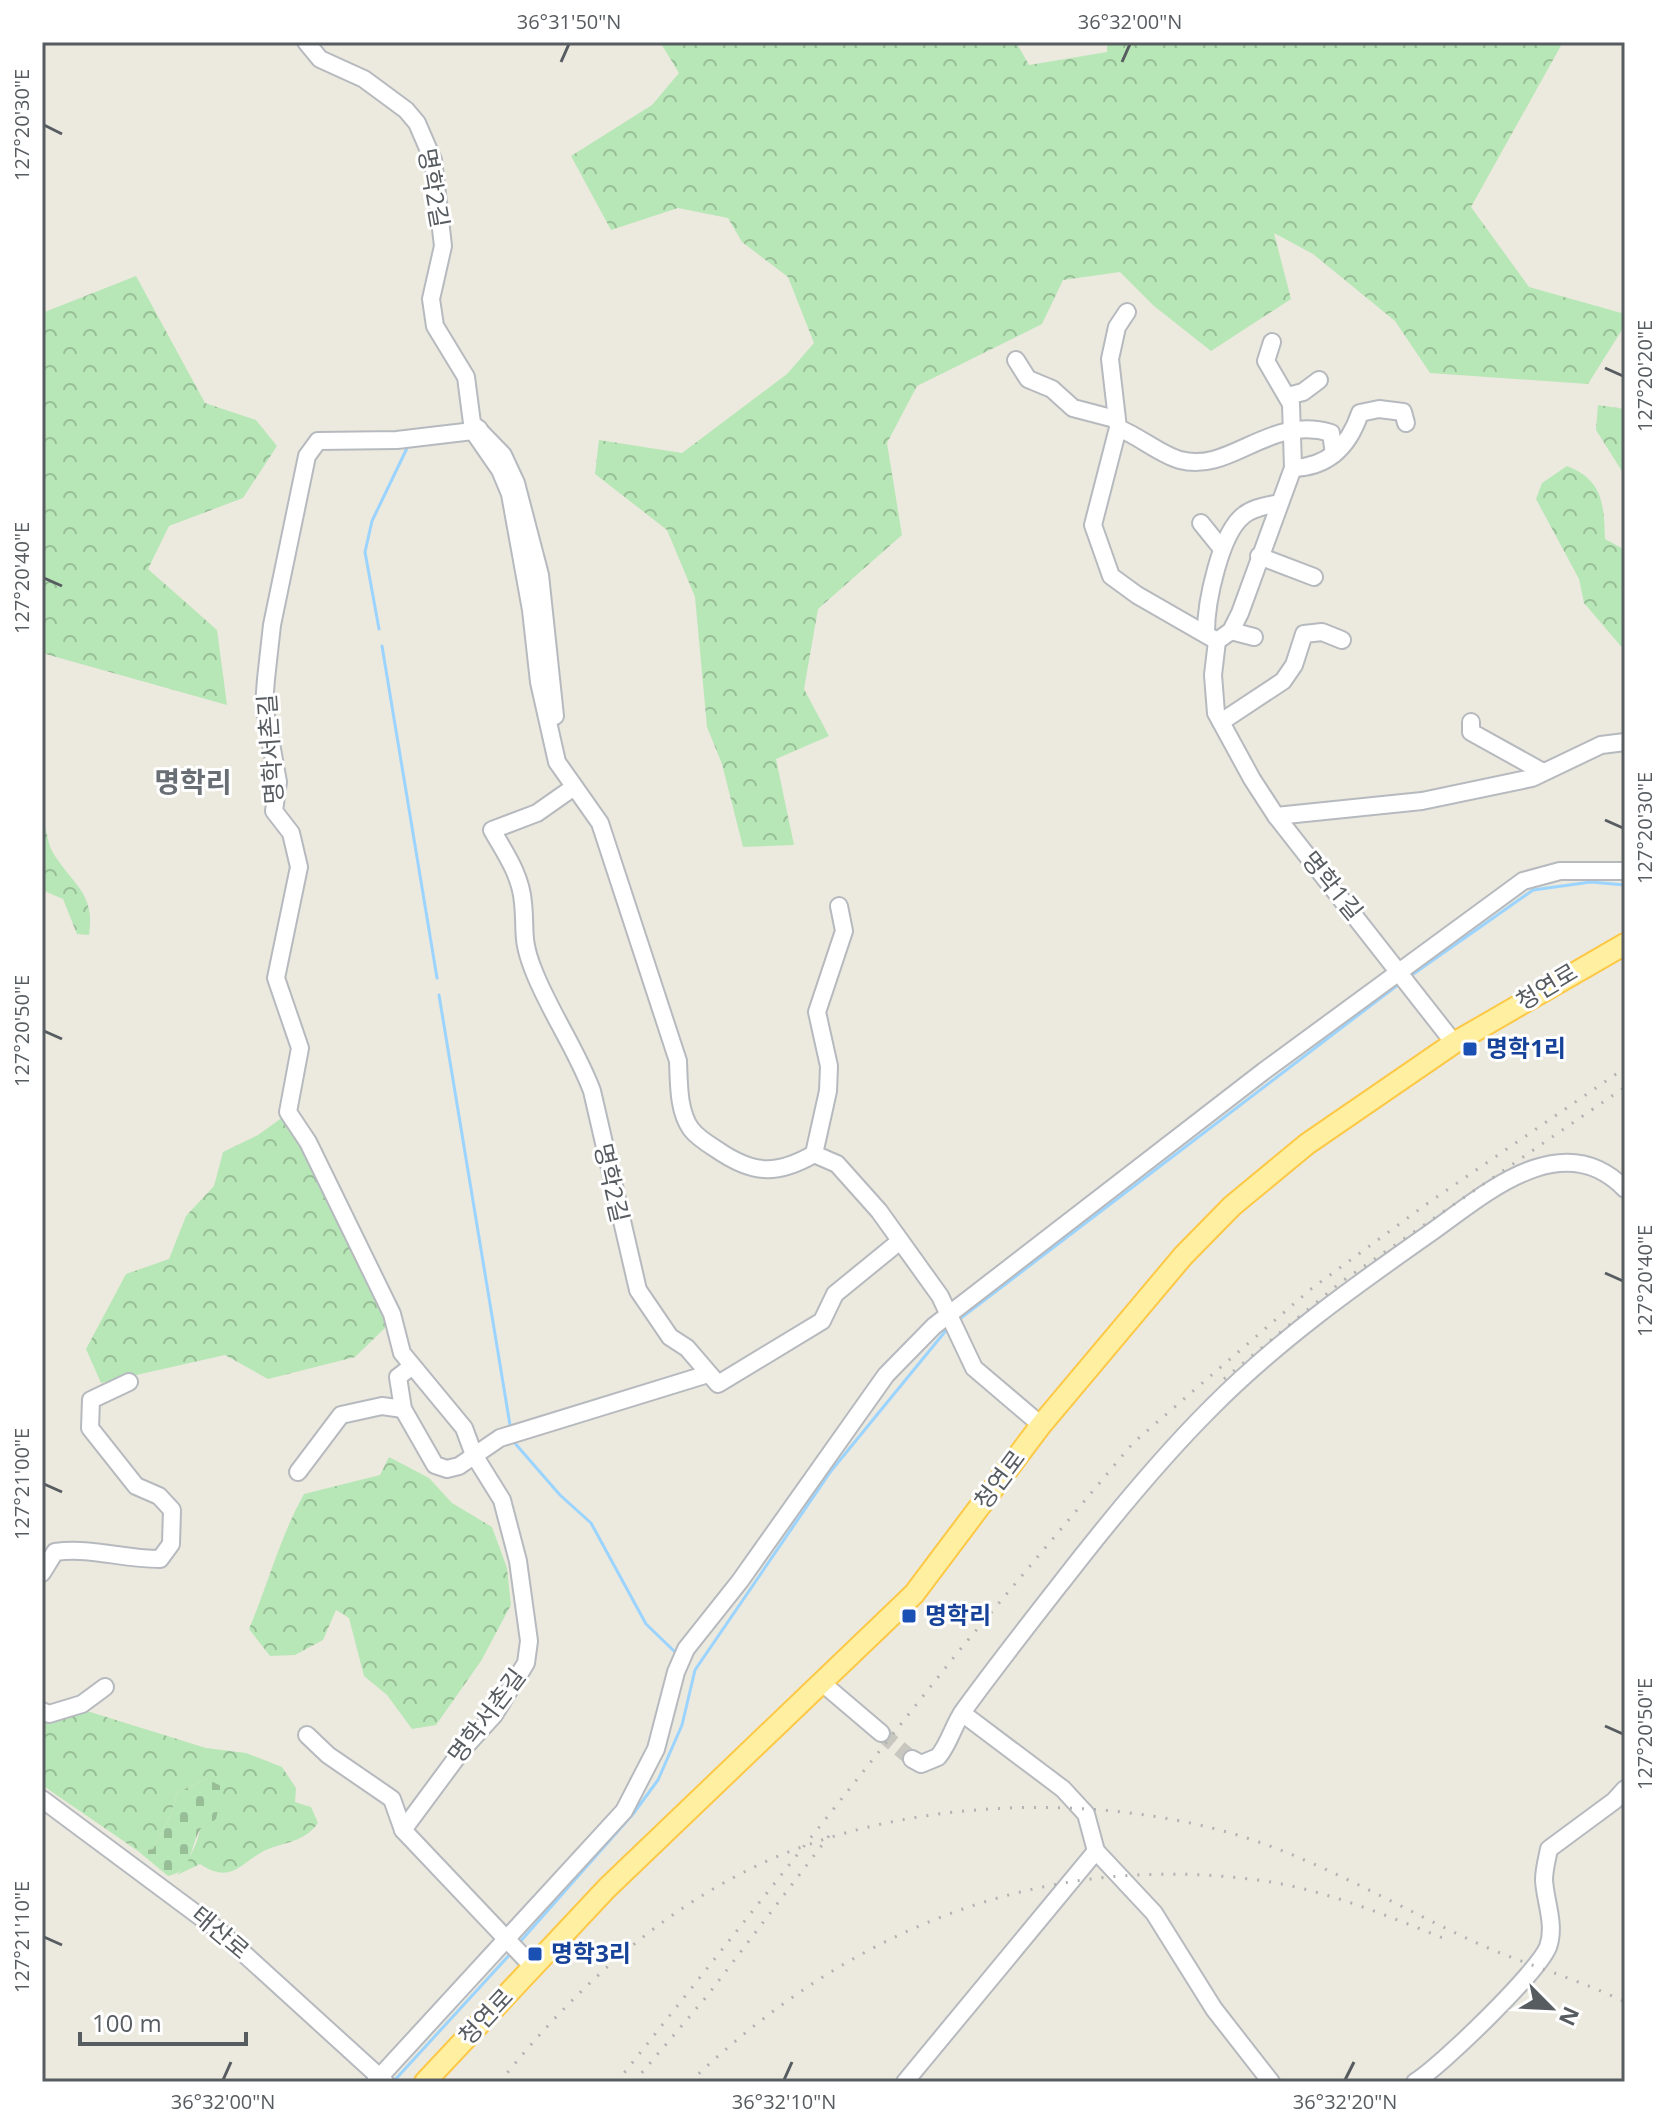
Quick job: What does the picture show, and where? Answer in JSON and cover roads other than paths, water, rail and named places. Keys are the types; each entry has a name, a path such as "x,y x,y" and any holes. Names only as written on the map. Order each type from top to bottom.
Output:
{"main road":[{"name":"청연로","path":"425,2082 607,1888 692,1810 914,1594 1041,1425 1183,1256 1232,1206 1307,1144 1454,1043 1592,959 1625,944"}],"street":[{"name":"명학2길","path":"306,42 320,59 391,97 417,123 425,140 438,185 443,246 431,299 435,326 466,377 472,423 500,470 510,494 548,730 557,762 586,799 609,849 678,1061 679,1093 691,1129 730,1159 752,1169 792,1167 814,1154"},
{"path":"1127,312 1117,327 1110,359 1117,424 1093,525 1111,576 1137,595 1218,635 1254,637"},
{"name":"명학1길","path":"1218,635 1259,556 1293,468 1288,396 1266,361 1272,342"},
{"path":"1016,360 1028,379 1052,389 1073,408 1117,424 1180,460 1215,459 1292,428 1331,433 1334,454"},
{"path":"1288,396 1303,392 1319,380"},
{"path":"1293,468 1313,467 1334,454 1353,434 1360,413 1379,409 1403,412 1406,423"},
{"name":"명학서촌길","path":"403,1830 463,1749 494,1715 526,1663 529,1641 513,1540 502,1500 474,1455 464,1428 402,1353 392,1314 376,1287 359,1243 308,1142 288,1112 300,1048 276,978 299,867 291,833 274,811 278,782 264,705 272,625 304,485 307,456 318,441 397,440 476,430"},
{"name":"명학1길","path":"1279,503 1254,509 1241,516 1222,549 1213,675 1216,713 1276,816 1402,972 1454,1043"},
{"path":"1201,523 1222,549"},
{"path":"1259,556 1314,577"},
{"path":"1221,722 1283,681 1294,665 1304,634 1322,632 1342,640"},
{"path":"1471,722 1471,732 1543,772"},
{"path":"1276,816 1422,801 1543,772 1601,745 1625,742"},
{"name":"명학2길","path":"574,787 537,813 492,830 516,871 524,905 522,936 533,971 562,1035 582,1063 592,1091 638,1290 670,1337 687,1348 708,1374"},
{"path":"380,2080 403,2047 506,1941 624,1811 656,1749 676,1672 686,1649 740,1581 886,1375 954,1324 1264,1071 1523,881 1560,871 1625,871"},
{"path":"839,906 844,931 817,1012 829,1066 828,1091 814,1154 843,1171 927,1275 974,1368 1041,1425"},
{"path":"912,1759 921,1764 938,1757 962,1713 1126,1502 1210,1409 1282,1344 1464,1208 1502,1183 1540,1164 1560,1162 1584,1165 1625,1189"},
{"path":"411,1367 398,1377 403,1409 435,1465 447,1469 459,1466 500,1438 708,1374 718,1384 822,1321 835,1294 900,1241"},
{"path":"42,1573 55,1552 82,1548 123,1559 160,1559 171,1544 172,1510 159,1496 136,1486 90,1428 91,1400 129,1382"},
{"path":"298,1472 341,1415 382,1406 403,1409"},
{"path":"821,1682 881,1733"},
{"path":"42,1711 49,1714 82,1704 105,1687"},
{"path":"962,1713 1063,1789 1086,1814 1096,1851 1154,1913 1214,2009 1271,2082"},
{"path":"307,1735 328,1755 392,1799 403,1830 533,1967"},
{"path":"1415,2082 1487,2017 1548,1949 1551,1932 1544,1878 1549,1849 1614,1801 1625,1789"},
{"name":"태산로","path":"42,1799 218,1930 380,2080"},
{"path":"905,2082 1096,1851"}],"waterway":[{"path":"379,629 365,552 372,521 409,444"},
{"path":"382,646 437,978"},
{"path":"1409,977 1533,890 1591,882 1625,885"},
{"path":"957,1321 1399,984"},
{"path":"439,995 510,1425"},
{"path":"519,1943 633,1814 658,1780 682,1725 695,1670 831,1471 948,1328"},
{"path":"513,1441 560,1495 591,1523 646,1624 674,1651"},
{"path":"393,2082 512,1952"}],"tunnel":[{"path":"881,1733 912,1759"}],"railway":[{"path":"617,2082 958,1652 1133,1443 1311,1289 1428,1203 1625,1068"},
{"path":"1224,1379 1341,1282 1625,1087"},
{"path":"500,2082 554,2019 614,1961 680,1910 715,1888 752,1868 808,1845 868,1827 931,1815 995,1809 1060,1808 1124,1812 1185,1822 1244,1837 1328,1870 1482,1945 1625,2002"},
{"path":"634,2082 707,1996 835,1828"},
{"path":"690,2082 750,2029 814,1983 881,1944 950,1914 1023,1891 1099,1878 1177,1874 1258,1880 1329,1896 1443,1938"}],"place":[{"name":"명학1리","path":"1470,1049"},
{"name":"명학리","path":"909,1616"},
{"name":"명학3리","path":"535,1954"}],"district":[{"name":"명학리","path":"193,782"}]}
